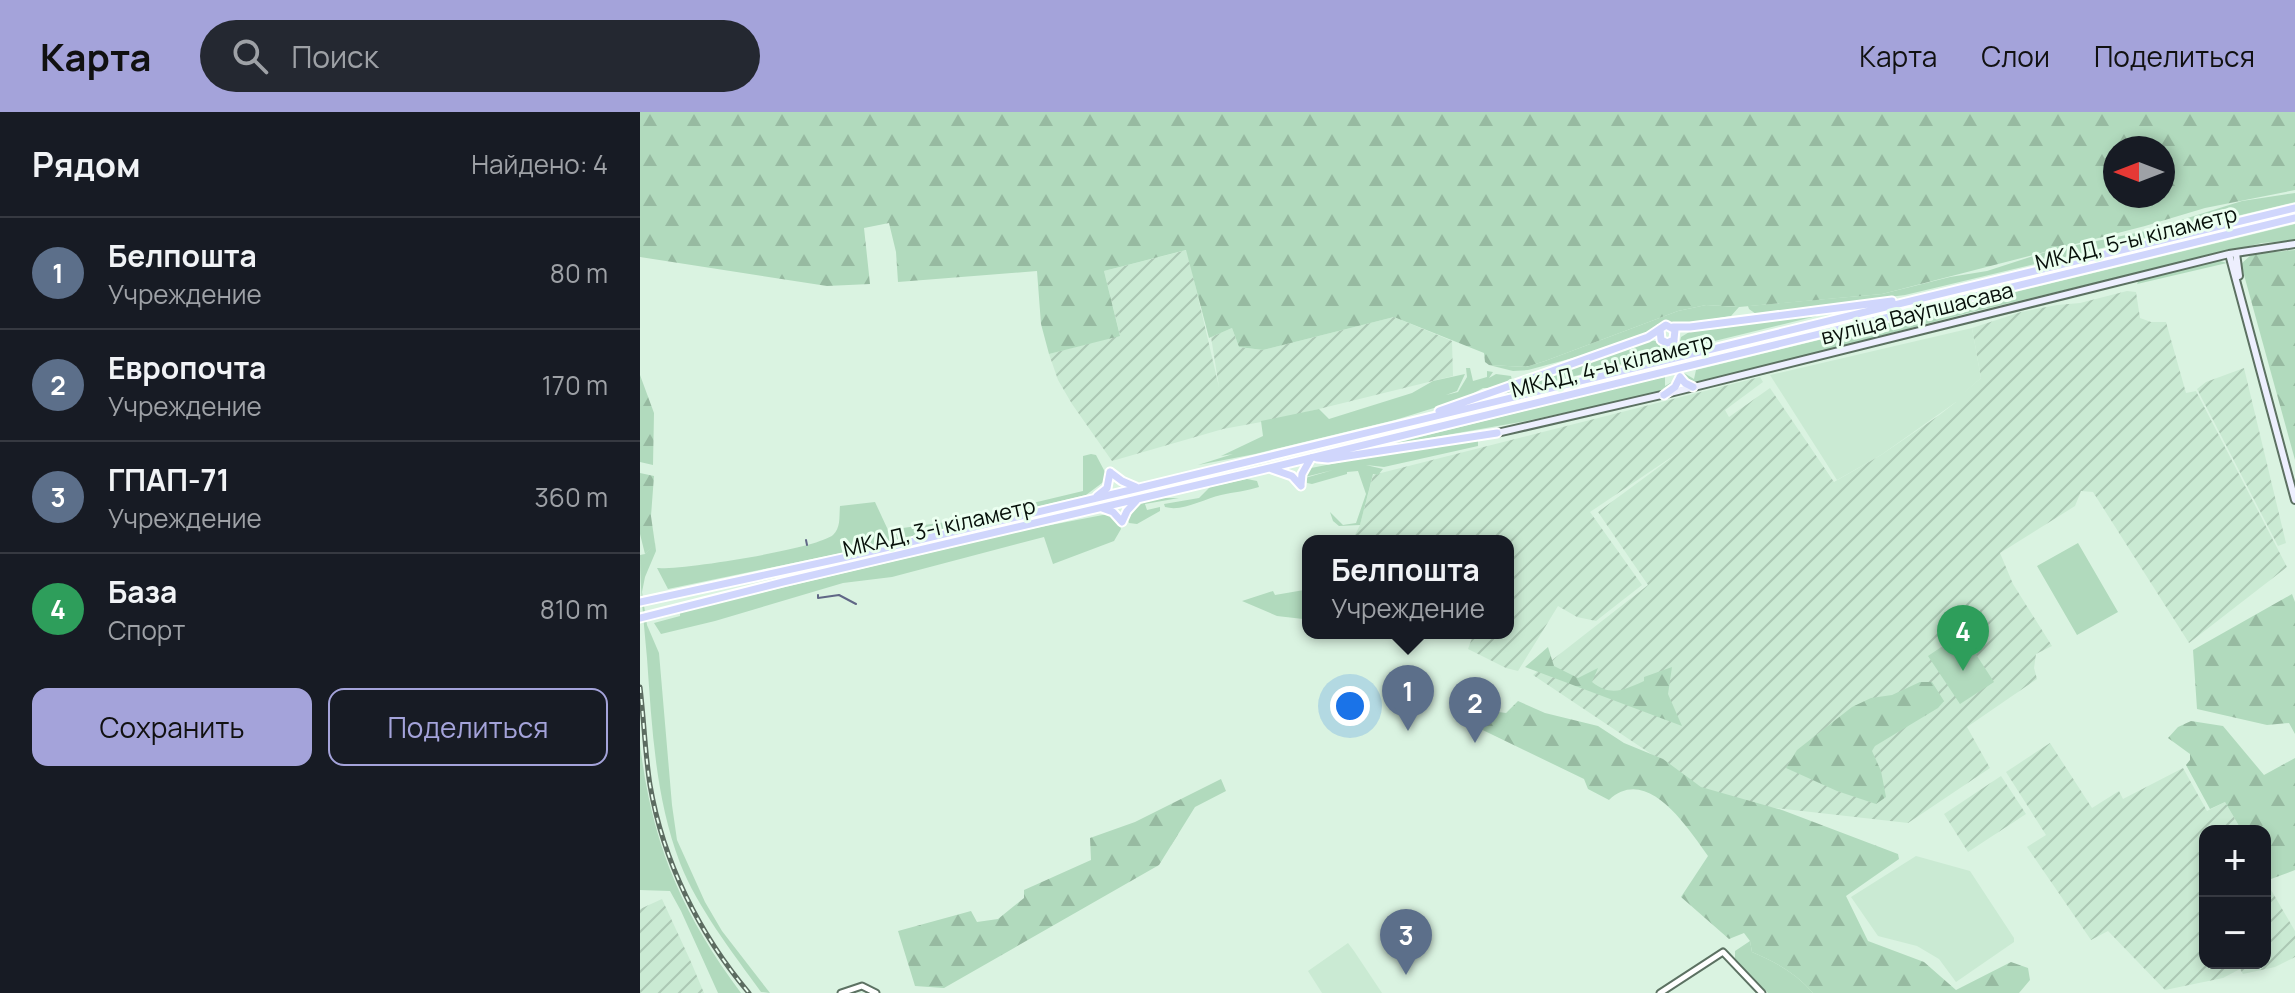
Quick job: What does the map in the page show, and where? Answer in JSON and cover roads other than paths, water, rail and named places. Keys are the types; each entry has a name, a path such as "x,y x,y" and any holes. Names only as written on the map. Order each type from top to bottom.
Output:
{"highway":[{"name":"МКАД, 5-ы кіламетр","path":"1984,283 2295,208"},
{"name":"МКАД, 5-ы кіламетр","path":"1986,293 2295,218"},
{"name":"МКАД, 4-ы кіламетр","path":"1245,462 1984,283"},
{"name":"МКАД, 4-ы кіламетр","path":"1247,474 1986,293"},
{"path":"1411,422 1648,337 1666,325 1690,327 1922,298"},
{"path":"1672,340 1673,327"},
{"path":"1672,340 1690,327"},
{"path":"1660,329 1659,336 1672,340"},
{"path":"1680,377 1693,387"},
{"path":"1680,377 1683,390"},
{"path":"1664,395 1675,387 1680,377"},
{"path":"1270,468 1285,472 1301,486 1302,474 1311,458 1328,459 1497,433"},
{"name":"МКАД, 3-і кіламетр","path":"640,602 847,557 1245,462"},
{"path":"1093,499 1107,488 1110,472 1139,488"},
{"name":"МКАД, 3-і кіламетр","path":"640,618 1247,474"},
{"path":"1101,508 1113,512 1122,522 1138,499"}],"main road":[{"name":"вуліца Ваўпшасава","path":"1497,433 1664,395 2233,253 2295,244"},
{"path":"2233,253 2295,500"}],"street":[{"path":"1660,993 1723,952 1762,993"},
{"path":"841,993 859,986 873,991"}],"waterway":[{"path":"806,540 807,545"},
{"path":"818,595 818,598 839,595 856,604"}],"railway":[{"path":"640,687 650,785 664,841 699,921 749,993"}],"place":[{"name":"База","path":"1963,671"},
{"name":"Белпошта","path":"1408,731"},
{"name":"Европочта","path":"1475,743"},
{"name":"ГПАП-71","path":"1406,975"}]}
